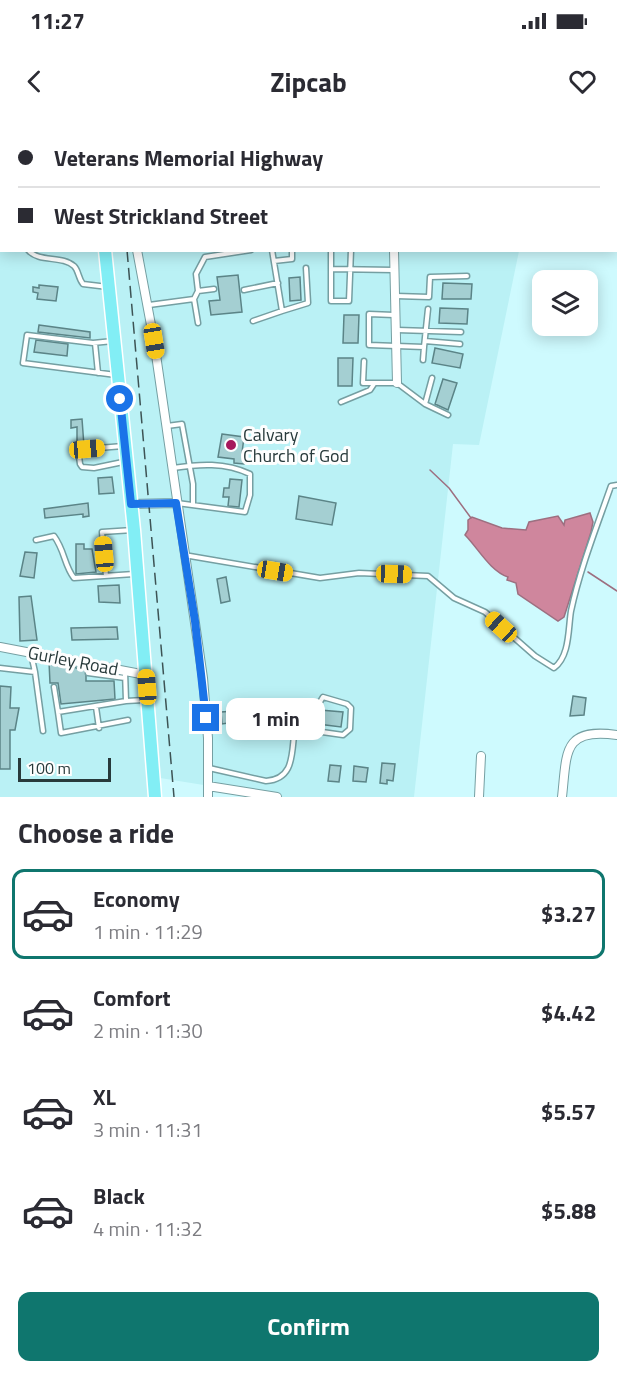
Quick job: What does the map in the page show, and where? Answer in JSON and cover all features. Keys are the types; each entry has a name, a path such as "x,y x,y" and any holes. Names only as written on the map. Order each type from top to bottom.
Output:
{"main road":[{"path":"100,252 106,264"},
{"path":"105,252 134,530 155,797"}],"street":[{"path":"137,252 149,305 203,678 208,797"},
{"path":"394,252 397,383"},
{"path":"131,504 176,503"},
{"name":"Gurley Road","path":"0,647 125,674 146,675"},
{"path":"562,797 567,752 574,741 587,733 617,735"},
{"path":"479,797 481,756"},
{"path":"208,786 277,797"}],"lane":[{"path":"30,252 32,255 70,264 78,271 83,284 108,287"},
{"path":"198,323 194,299 198,291 196,274 205,257 238,252"},
{"path":"272,252 282,311"},
{"path":"274,261 292,259 292,252"},
{"path":"332,252 331,301 349,301 351,252"},
{"path":"253,321 308,303 306,268"},
{"path":"331,269 395,270"},
{"path":"395,296 429,297 430,277 467,276"},
{"path":"244,290 278,283"},
{"path":"198,291 214,289"},
{"path":"149,305 194,299"},
{"path":"423,360 428,309"},
{"path":"396,315 369,314 369,345 424,347"},
{"path":"396,330 461,332"},
{"path":"114,340 95,343 27,335 23,363 117,375"},
{"path":"425,341 460,344"},
{"path":"95,343 98,373"},
{"path":"364,361 363,383 397,383 424,405 448,415"},
{"path":"424,405 432,378"},
{"path":"341,402 370,390 374,383"},
{"path":"167,426 182,424 190,467 193,504"},
{"path":"125,446 82,451 79,456 80,464 82,467 94,468 127,461"},
{"path":"173,468 205,464 239,468 250,474 250,495 245,512 176,503"},
{"path":"184,555 320,578 359,573 428,576 454,598 485,612 535,656 554,669 559,665 565,648 571,611 611,486 617,485"},
{"path":"106,576 102,532 134,530"},
{"path":"36,540 54,536 64,550 68,571 74,578 138,574"},
{"path":"31,652 43,731"},
{"path":"0,668 35,672"},
{"path":"88,673 125,674 126,701"},
{"path":"54,687 61,733 99,728 128,720"},
{"path":"208,767 274,781 290,768 295,728 306,724 323,697 347,704 351,708 350,729 343,735 315,731 306,724"},
{"path":"58,712 148,699"},
{"path":"96,707 99,728"}],"shaded area":[{"path":"0,252 519,252 479,445 453,444 414,797 277,797 154,777 155,797 0,797"},
{"path":"590,513 593,522 591,532 564,617 558,621 518,594 516,583 507,580 508,577 490,565 465,535 468,530 468,520 472,517 502,528 526,530 529,522 558,516 564,525 565,520"}],"building":[{"path":"238,275 242,312 211,315 209,301 220,300 217,277"},
{"path":"300,277 301,300 290,301 289,278"},
{"path":"443,283 472,284 471,299 442,299"},
{"path":"39,285 58,287 56,301 37,299 38,293 33,292 33,287 39,288"},
{"path":"440,308 468,309 467,324 439,323"},
{"path":"344,315 359,315 358,343 343,343"},
{"path":"39,325 90,332 90,338 38,332"},
{"path":"36,340 68,344 67,356 34,352"},
{"path":"435,348 463,354 460,368 432,363"},
{"path":"338,358 353,358 352,386 338,386"},
{"path":"443,379 457,383 448,410 435,404"},
{"path":"82,419 84,446 77,446 77,427 71,428 71,420"},
{"name":"Calvary Church of God","path":"222,434 244,437 242,453 246,454 244,464 234,463 234,459 218,457"},
{"path":"112,477 114,493 99,494 98,478"},
{"path":"230,479 242,480 239,507 228,506 229,497 223,497 224,488 229,488"},
{"path":"299,496 336,503 332,525 296,519"},
{"path":"88,503 89,516 83,517 83,514 45,518 44,509"},
{"path":"76,544 84,544 84,549 92,549 96,572 76,574"},
{"path":"25,552 37,553 34,578 20,576"},
{"path":"226,577 230,601 221,603 217,579"},
{"path":"119,585 120,603 99,602 98,586"},
{"path":"31,596 37,640 20,641 19,597"},
{"path":"117,627 118,639 72,640 71,628"},
{"path":"49,662 86,670 86,681 114,681 115,699 61,704 58,683 50,683"},
{"path":"0,686 11,687 10,708 19,708 15,730 10,730 10,769 0,769"},
{"path":"573,696 586,698 584,715 570,716"},
{"path":"320,710 343,712 341,727 318,724"},
{"path":"235,711 236,716 241,716 241,721 222,724 221,712"},
{"path":"382,763 395,764 393,781 387,780 387,784 380,783"},
{"path":"330,765 341,766 339,782 328,781"},
{"path":"354,766 368,768 366,782 353,781"}],"waterway":[{"path":"430,470 449,488 471,518"},
{"path":"588,572 617,591"}],"railway":[{"path":"127,252 174,797"}],"place":[{"name":"Calvary Church of God","path":"231,445"}],"route":[{"path":"120,399 131,504 176,503 203,678 206,718"}]}
